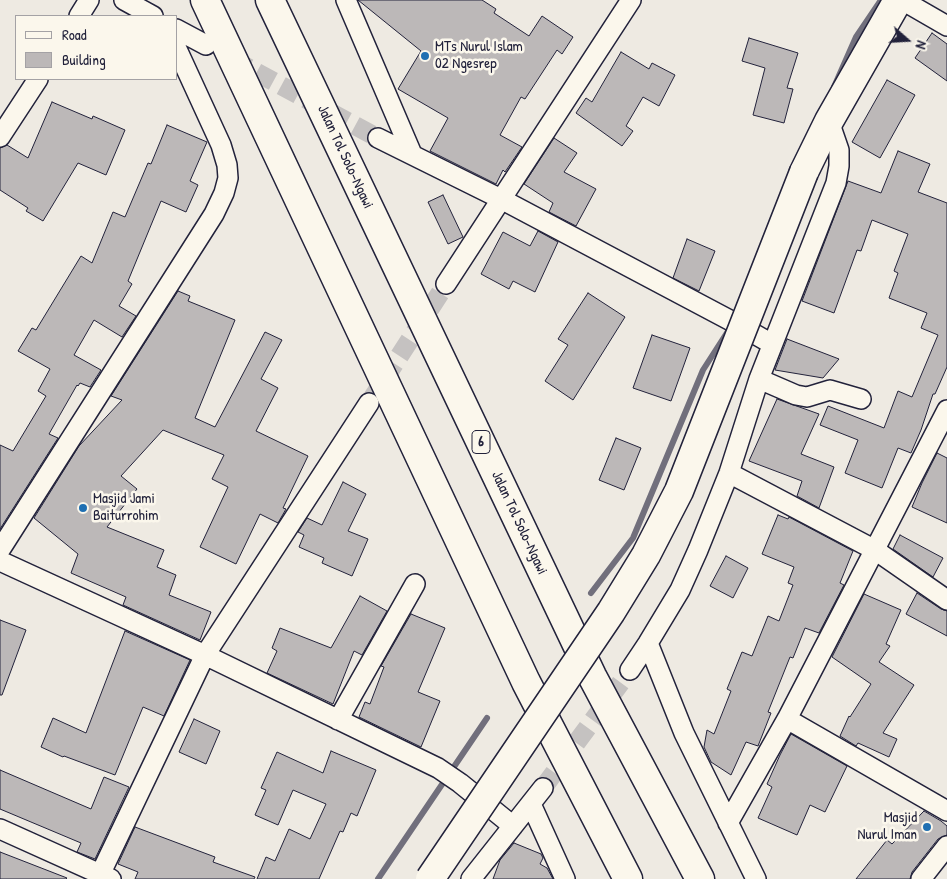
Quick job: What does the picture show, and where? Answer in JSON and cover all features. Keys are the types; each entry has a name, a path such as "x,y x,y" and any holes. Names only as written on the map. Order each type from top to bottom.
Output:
{"main road":[{"path":"205,0 526,682 628,879"},
{"name":"Jalan Tol Solo–Ngawi","path":"270,0 592,676 700,879"},
{"path":"430,879 611,612 646,556 679,491 804,172 829,121 898,0"}],"street":[{"path":"80,15 89,0"},
{"path":"124,0 151,15"},
{"path":"346,0 412,154"},
{"path":"446,284 631,0"},
{"path":"902,0 947,26"},
{"path":"178,30 206,46"},
{"path":"0,550 214,214 224,193 228,178 227,165 221,145 178,50"},
{"path":"0,137 37,80"},
{"path":"630,670 680,590 729,473 759,378 836,183 840,166 839,150 829,121"},
{"path":"378,138 502,199 772,344"},
{"path":"759,378 796,395 807,397 830,390 861,399"},
{"path":"0,829 104,877 205,655 369,403"},
{"path":"728,824 787,719 947,410"},
{"path":"729,473 875,550 947,600"},
{"path":"0,561 205,655 438,768 460,783 513,826"},
{"path":"338,720 415,584"},
{"path":"648,643 684,734 756,879"},
{"path":"787,719 947,811"},
{"path":"471,879 543,788"},
{"path":"530,804 565,879"},
{"path":"921,879 947,846"}],"building":[{"path":"358,0 482,0 496,9 494,13 529,36 542,16 573,37 562,54 557,50 525,99 521,97 500,135 522,147 505,172 503,170 496,184 430,151 448,118 398,89 421,51"},
{"path":"932,33 947,44 947,81 915,58"},
{"path":"749,38 798,53 787,88 793,89 784,123 753,115 765,68 742,61"},
{"path":"621,52 649,69 652,63 675,75 659,106 643,97 626,126 633,131 622,146 576,113 586,98 592,102"},
{"path":"887,80 915,95 880,158 852,142"},
{"path":"52,102 92,119 93,116 125,130 106,175 78,163 43,221 26,211 28,208 0,190 0,148 7,145 28,158"},
{"path":"167,125 207,142 190,181 198,185 186,212 161,201 128,281 132,284 119,306 136,316 122,337 94,320 74,355 101,370 90,387 80,383 77,385 49,434 58,438 0,529 0,445 13,451 46,396 38,391 50,369 18,351 32,328 36,330 81,256 92,263 113,212 125,217 148,163 151,164"},
{"path":"554,138 577,153 564,172 596,189 576,226 549,212 553,203 524,184"},
{"path":"898,151 930,164 918,192 947,203 947,367 935,394 933,394 911,453 898,448 882,488 845,473 858,440 820,425 828,406 884,428 898,391 912,397 938,335 921,328 927,313 889,298 898,273 894,271 908,234 872,220 861,251 857,250 834,313 802,301 848,181 881,193"},
{"path":"443,195 463,237 448,244 428,202"},
{"path":"538,231 558,242 535,292 513,281 509,289 481,274 503,232 530,246"},
{"path":"687,239 715,251 699,291 673,278"},
{"path":"178,291 190,296 188,301 235,320 195,418 215,427 265,332 282,340 261,379 278,388 256,431 308,456 283,508 286,509 278,523 260,514 236,564 200,547 228,487 212,479 224,455 163,430 121,476 137,489 107,527 164,550 157,567 176,575 169,595 211,612 200,640 123,605 126,597 71,573 78,554 34,518 79,446 122,400 111,396"},
{"path":"588,293 625,317 573,400 545,381 568,345 558,339"},
{"path":"652,335 690,348 671,401 633,388"},
{"path":"787,339 839,359 823,378 775,370"},
{"path":"777,399 819,414 801,454 834,467 819,508 797,496 802,481 749,461"},
{"path":"616,438 641,448 624,490 599,480"},
{"path":"937,453 947,458 947,523 912,507"},
{"path":"343,482 366,494 348,531 368,539 352,576 322,563 324,558 299,547 304,535 298,532 307,518 322,525"},
{"path":"778,515 788,519 789,517 853,551 840,583 844,585 819,633 805,628 793,658 790,657 768,712 771,713 758,746 746,742 731,775 711,762 704,747 707,730 714,734 731,691 727,689 742,652 752,656 768,616 779,621 793,585 788,583 794,567 762,554"},
{"path":"900,535 943,558 933,577 893,549"},
{"path":"726,556 748,568 733,598 710,586"},
{"path":"917,593 947,611 947,636 906,614"},
{"path":"864,594 901,610 886,644 890,646 879,662 914,685 883,733 897,739 889,757 858,743 856,746 840,736 849,716 871,684 832,657"},
{"path":"360,596 387,611 362,655 354,651 333,704 267,673 277,651 272,648 280,628 331,648"},
{"path":"411,614 445,628 418,692 440,701 421,747 359,717 365,702 370,704 384,667 381,666"},
{"path":"0,620 26,630 2,695 0,695"},
{"path":"125,631 190,660 164,716 143,707 115,775 63,757 41,747 53,718 86,733"},
{"path":"194,719 220,731 206,764 179,752"},
{"path":"791,734 847,766 825,812 810,805 797,835 758,818 772,787 767,784"},
{"path":"331,751 376,770 357,816 351,813 343,832 340,831 319,879 257,879 266,857 275,861 289,829 310,839 326,804 293,790 278,825 255,815 266,790 261,788 277,752 323,773"},
{"path":"0,770 91,809 104,777 129,787 95,859 77,852 81,843 0,809"},
{"path":"924,811 947,826 947,835 938,839 912,872 910,879 856,879 887,840 892,844"},
{"path":"135,827 215,857 213,862 255,877 254,879 135,879 138,872 118,864"},
{"path":"514,843 541,854 543,858 540,864 547,868 553,879 493,879 500,860"},
{"path":"0,852 67,878 0,879"}],"waterway":[{"path":"834,87 856,37 881,0"},
{"path":"591,593 633,538 703,370 730,328"},
{"path":"378,879 487,718"}],"tunnel":[{"path":"232,59 378,138"},
{"path":"369,403 446,284"},
{"path":"543,788 630,670"}],"place":[{"name":"MTs Nurul Islam 02 Ngesrep","path":"425,56"},
{"name":"Masjid Jami Baiturrohim","path":"83,508"},
{"name":"Masjid Nurul Iman","path":"927,827"}]}
